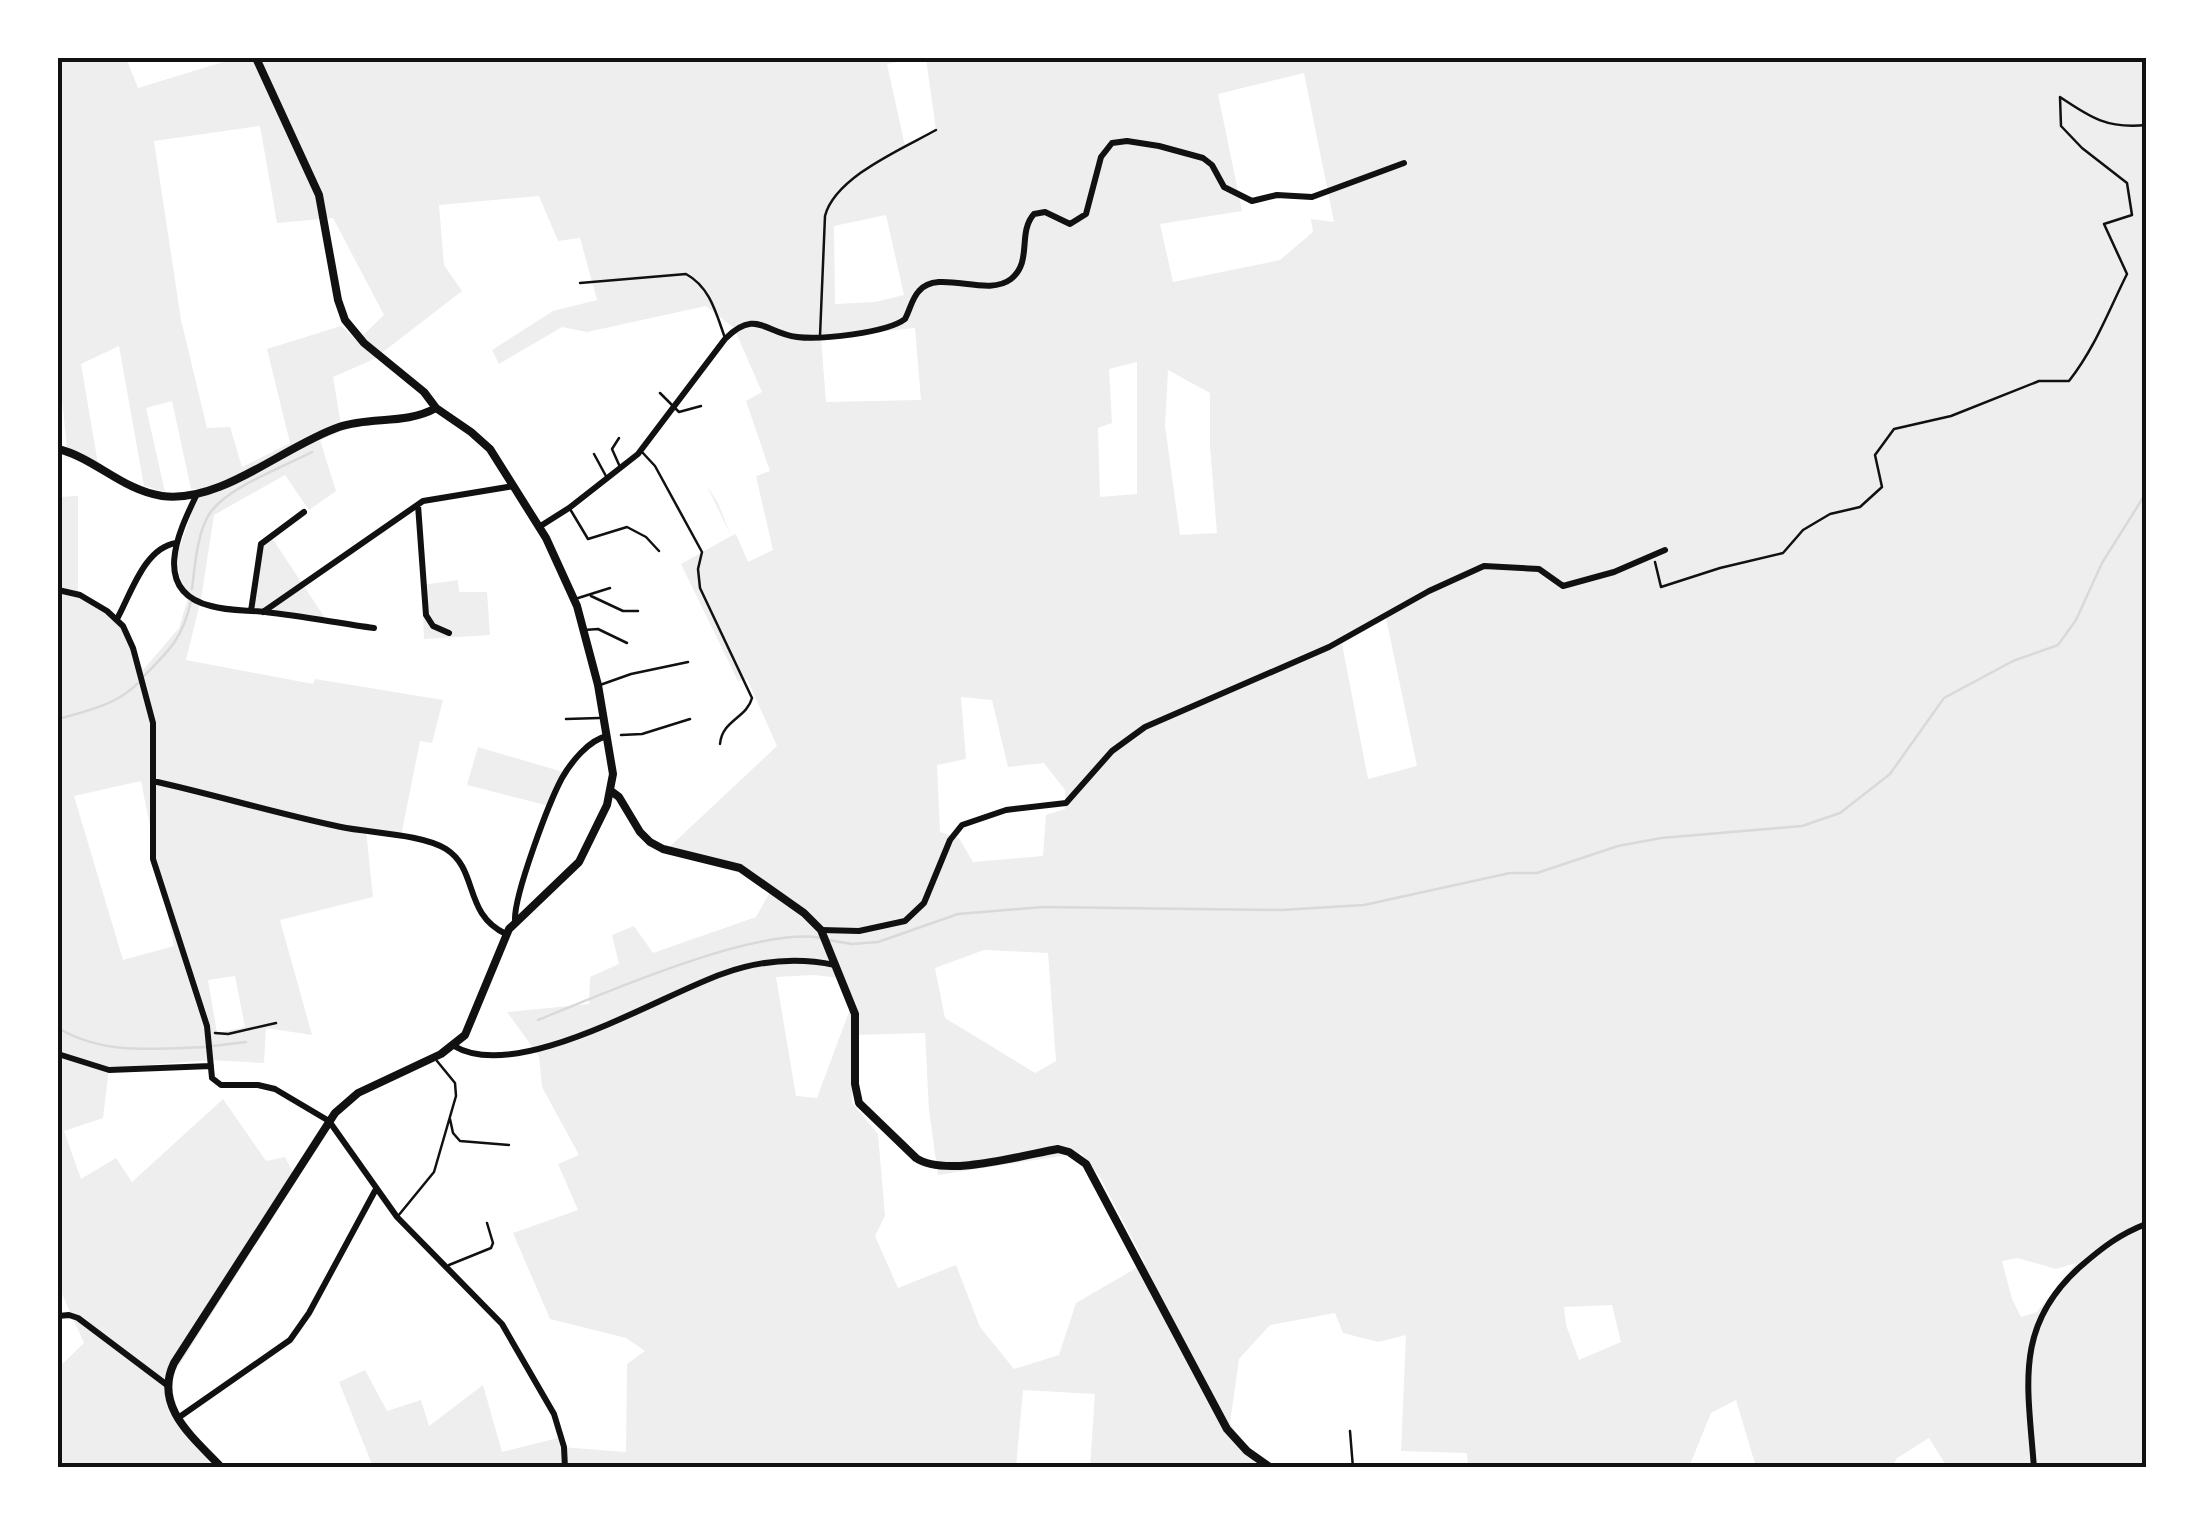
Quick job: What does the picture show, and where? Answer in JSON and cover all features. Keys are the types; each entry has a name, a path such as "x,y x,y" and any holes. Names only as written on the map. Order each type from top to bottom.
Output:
{"street":[{"path":"222,1468 178,1418 168,1399 167,1385 174,1363 329,1121 358,1093 454,1046 474,1019 506,934 579,862 612,791 614,774 610,736 574,599 539,527 480,439 436,408 424,392 364,343 346,320 338,300 319,194 256,58"},
{"path":"539,527 570,508 641,451 725,339 740,326 753,323 794,337 885,328 900,324 920,290 932,283 990,286 1007,282 1024,262 1028,220 1039,212 1065,224 1075,224 1083,218 1092,203 1100,158 1116,142 1164,146 1203,158 1212,165 1224,187 1252,201 1278,195 1312,197 1404,163"},
{"path":"58,450 82,458 142,492 196,496 334,428 410,418 436,408"},
{"path":"263,612 418,504 432,498 514,486"},
{"path":"196,496 176,543 174,567 186,594 211,606 374,628"},
{"path":"418,504 426,615 433,626 450,633"},
{"path":"251,611 261,544 304,512"},
{"path":"117,619 148,561 162,547 176,543"},
{"path":"822,930 859,931 906,921 928,897 950,840 962,825 1006,810 1066,803 1112,751 1134,734 1328,647 1484,566 1539,569 1563,586 1665,550"},
{"path":"58,590 88,598 117,619 129,636 153,724 153,859 207,1026 212,1078 218,1084 267,1086 329,1121 398,1217 502,1324 554,1414 564,1447 565,1468"},
{"path":"516,920 522,883 562,777 593,742 610,736"},
{"path":"153,781 339,827 435,844 453,854 464,869 478,911 506,934"},
{"path":"612,791 650,842 740,868 822,930 855,1014 856,1095 865,1110 916,1158 936,1167 1058,1149 1079,1157 1095,1178 1227,1430 1247,1452 1271,1468"},
{"path":"454,1046 472,1054 523,1052 600,1028 723,973 780,959 836,965"},
{"path":"58,1054 108,1070 211,1066"},
{"path":"178,1418 290,1340 309,1313 376,1188"},
{"path":"2034,1468 2027,1368 2040,1316 2060,1286 2113,1238 2146,1224"},
{"path":"58,1316 78,1318 167,1385"}],"lane":[{"path":"820,336 825,216 831,201 854,178 936,130"},
{"path":"580,284 686,274 698,281 711,300 725,339"},
{"path":"660,393 672,408 684,412 700,406"},
{"path":"620,438 612,450 621,469"},
{"path":"641,451 652,462 702,552 698,569 700,588 752,698 747,709 724,729 720,744"},
{"path":"594,454 607,480"},
{"path":"570,508 588,539 627,527 660,550"},
{"path":"574,599 610,588"},
{"path":"591,596 624,611 638,612"},
{"path":"583,630 598,628 627,644"},
{"path":"598,686 630,674 688,662"},
{"path":"566,718 605,718"},
{"path":"621,735 642,734 690,719"},
{"path":"398,1217 434,1172 456,1096 454,1083 434,1057"},
{"path":"450,1118 453,1133 460,1141 509,1144"},
{"path":"447,1266 492,1246 487,1222"},
{"path":"1350,1431 1353,1468"}],"path":[{"path":"2142,58 2146,63"},
{"path":"1653,557 1662,586 1783,553 1803,530 1830,514 1860,507 1882,487 1875,455 1894,429 1951,416 2040,382 2069,381 2088,356 2127,274 2104,224 2132,214 2127,183 2061,126 2060,97 2117,128 2146,124"},
{"path":"207,1026 215,1034 228,1034 276,1023"}],"shaded area":[{"path":"58,58 126,58 138,88 236,58 922,58 887,64 905,146 936,130 926,58 2146,58 2146,1467 1947,1467 1929,1438 1897,1458 1892,1467 1756,1467 1736,1400 1711,1413 1689,1467 1468,1467 1467,1453 1401,1451 1406,1335 1378,1342 1343,1333 1335,1313 1270,1325 1239,1359 1230,1423 1256,1464 1262,1467 1090,1467 1095,1394 1023,1390 1016,1467 373,1467 339,1382 365,1370 387,1411 421,1400 429,1426 483,1385 502,1452 558,1438 561,1447 626,1452 627,1364 645,1351 626,1338 550,1319 513,1233 578,1210 558,1164 579,1155 542,1087 539,1056 507,1012 589,1004 590,977 619,964 612,935 634,926 653,953 756,917 770,892 741,870 664,852 777,746 747,679 738,681 681,564 736,534 748,562 773,550 756,476 770,471 746,401 762,392 734,328 706,306 587,332 562,327 499,364 492,350 553,311 597,300 580,238 558,241 539,196 439,205 444,265 462,291 374,359 333,377 342,431 320,440 336,491 309,510 285,475 214,515 201,599 186,660 313,684 315,679 443,700 432,743 420,741 401,836 366,830 373,897 280,920 312,1035 266,1028 264,1063 211,1060 109,1068 103,1118 64,1131 81,1179 116,1158 132,1182 223,1099 266,1161 285,1157 297,1180 173,1375 177,1411 216,1458 208,1467 58,1467 58,1368 84,1343 58,1285 58,497 78,496 78,592 124,623 143,670 179,628 188,598 179,575 177,555 200,489 191,489 172,401 146,408 165,492 144,486 119,346 81,364 98,464 67,448 58,360","holes":["1304,73 1334,222 1311,219 1313,232 1280,260 1173,282 1160,224 1242,211 1218,94","260,126 277,223 333,218 384,315 357,341 341,326 267,349 290,443 242,467 230,427 207,428 181,320 154,141","886,215 904,295 875,302 835,304 834,226","915,328 921,400 826,402 821,338","1137,362 1137,494 1100,497 1098,428 1112,423 1109,369","1168,370 1210,393 1217,533 1180,535 1165,426","1386,618 1417,766 1368,779 1342,644","961,697 992,700 1008,767 1044,763 1065,790 1065,809 1046,815 1043,856 973,862 959,838 940,832 937,765 966,759","141,781 174,946 123,960 74,796","984,950 1048,953 1056,1061 1035,1073 945,1018 935,968","235,976 245,1027 217,1033 208,980","776,977 840,978 850,1009 817,1098 796,1096","925,1033 929,1110 938,1175 1081,1153 1100,1177 1145,1263 1076,1303 1059,1355 1014,1369 980,1327 956,1265 898,1288 875,1236 885,1216 878,1134 852,1103 853,1035","2018,1258 2056,1269 2076,1263 2037,1312 2021,1317 2002,1261","1612,1305 1621,1342 1579,1360 1564,1307"]},
{"path":"707,486 718,503 731,536"},
{"path":"272,538 325,618 251,608 261,547"},
{"path":"458,580 459,592 487,592 490,635 424,639 422,585"},
{"path":"478,747 563,772 553,807 467,785"}],"waterway":[{"path":"192,589 199,539 210,513 243,486 312,452"},
{"path":"828,940 852,944 878,942 958,914 1043,907 1281,910 1364,905 1510,873 1537,873 1618,846 1661,838 1802,826 1840,813 1890,774 1944,698 2013,661 2058,645 2076,620 2102,563 2146,493"},
{"path":"143,677 174,643 191,601"},
{"path":"58,719 111,702 138,683"},
{"path":"538,1020 639,979 720,952 793,937 821,938"},
{"path":"58,1028 75,1037 111,1046 205,1047"},
{"path":"213,1046 246,1042"}]}
